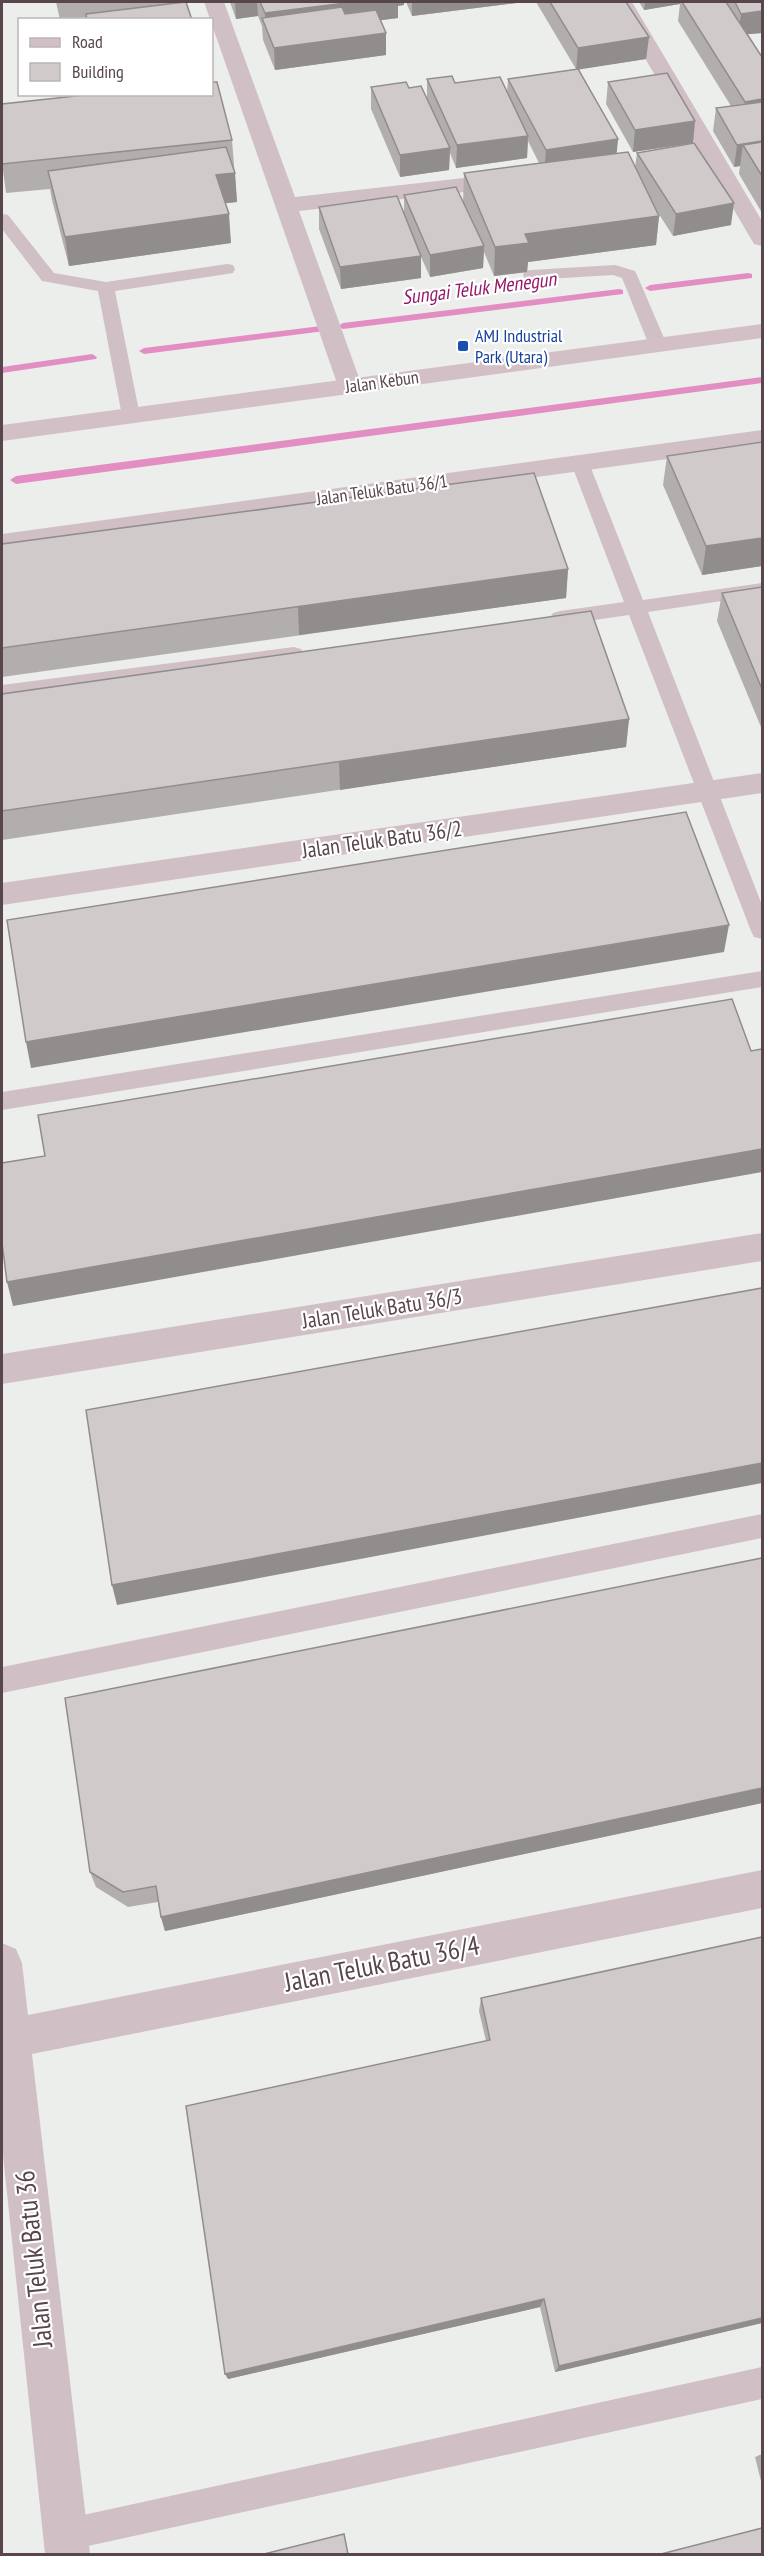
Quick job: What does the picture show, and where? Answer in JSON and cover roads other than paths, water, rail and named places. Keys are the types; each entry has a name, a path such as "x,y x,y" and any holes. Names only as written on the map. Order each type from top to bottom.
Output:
{"main road":[{"name":"Jalan Kebun","path":"2,433 762,331"}],"street":[{"path":"214,2 288,205 350,386"},
{"path":"622,2 762,239"},
{"path":"288,205 529,178"},
{"name":"Jalan Teluk Batu 36/1","path":"2,543 762,438"},
{"name":"Jalan Teluk Batu 36/2","path":"2,894 762,783"},
{"name":"Jalan Teluk Batu 36/3","path":"2,1369 762,1247"},
{"name":"Jalan Teluk Batu 36/4","path":"6,2039 762,1889"},
{"name":"Jalan Teluk Batu 36","path":"2,1964 6,2039 66,2545"}],"lane":[{"path":"2,219 48,277 106,287 227,269"},
{"path":"531,275 615,270 629,275 658,345"},
{"path":"106,287 131,416"},
{"path":"580,463 762,931"},
{"path":"542,620 762,589"},
{"path":"2,692 307,652"},
{"path":"2,1101 762,979"},
{"path":"2,1680 762,1526"},
{"path":"66,2545 762,2383"}],"waterway":[{"name":"Sungai Teluk Menegun","path":"650,288 748,276"},
{"name":"Sungai Teluk Menegun","path":"343,326 619,292"},
{"name":"Sungai Teluk Menegun","path":"144,351 321,329"},
{"name":"Sungai Teluk Menegun","path":"2,370 92,357"},
{"path":"16,480 762,380"}],"place":[{"name":"AMJ Industrial Park (Utara)","path":"463,346"}]}
